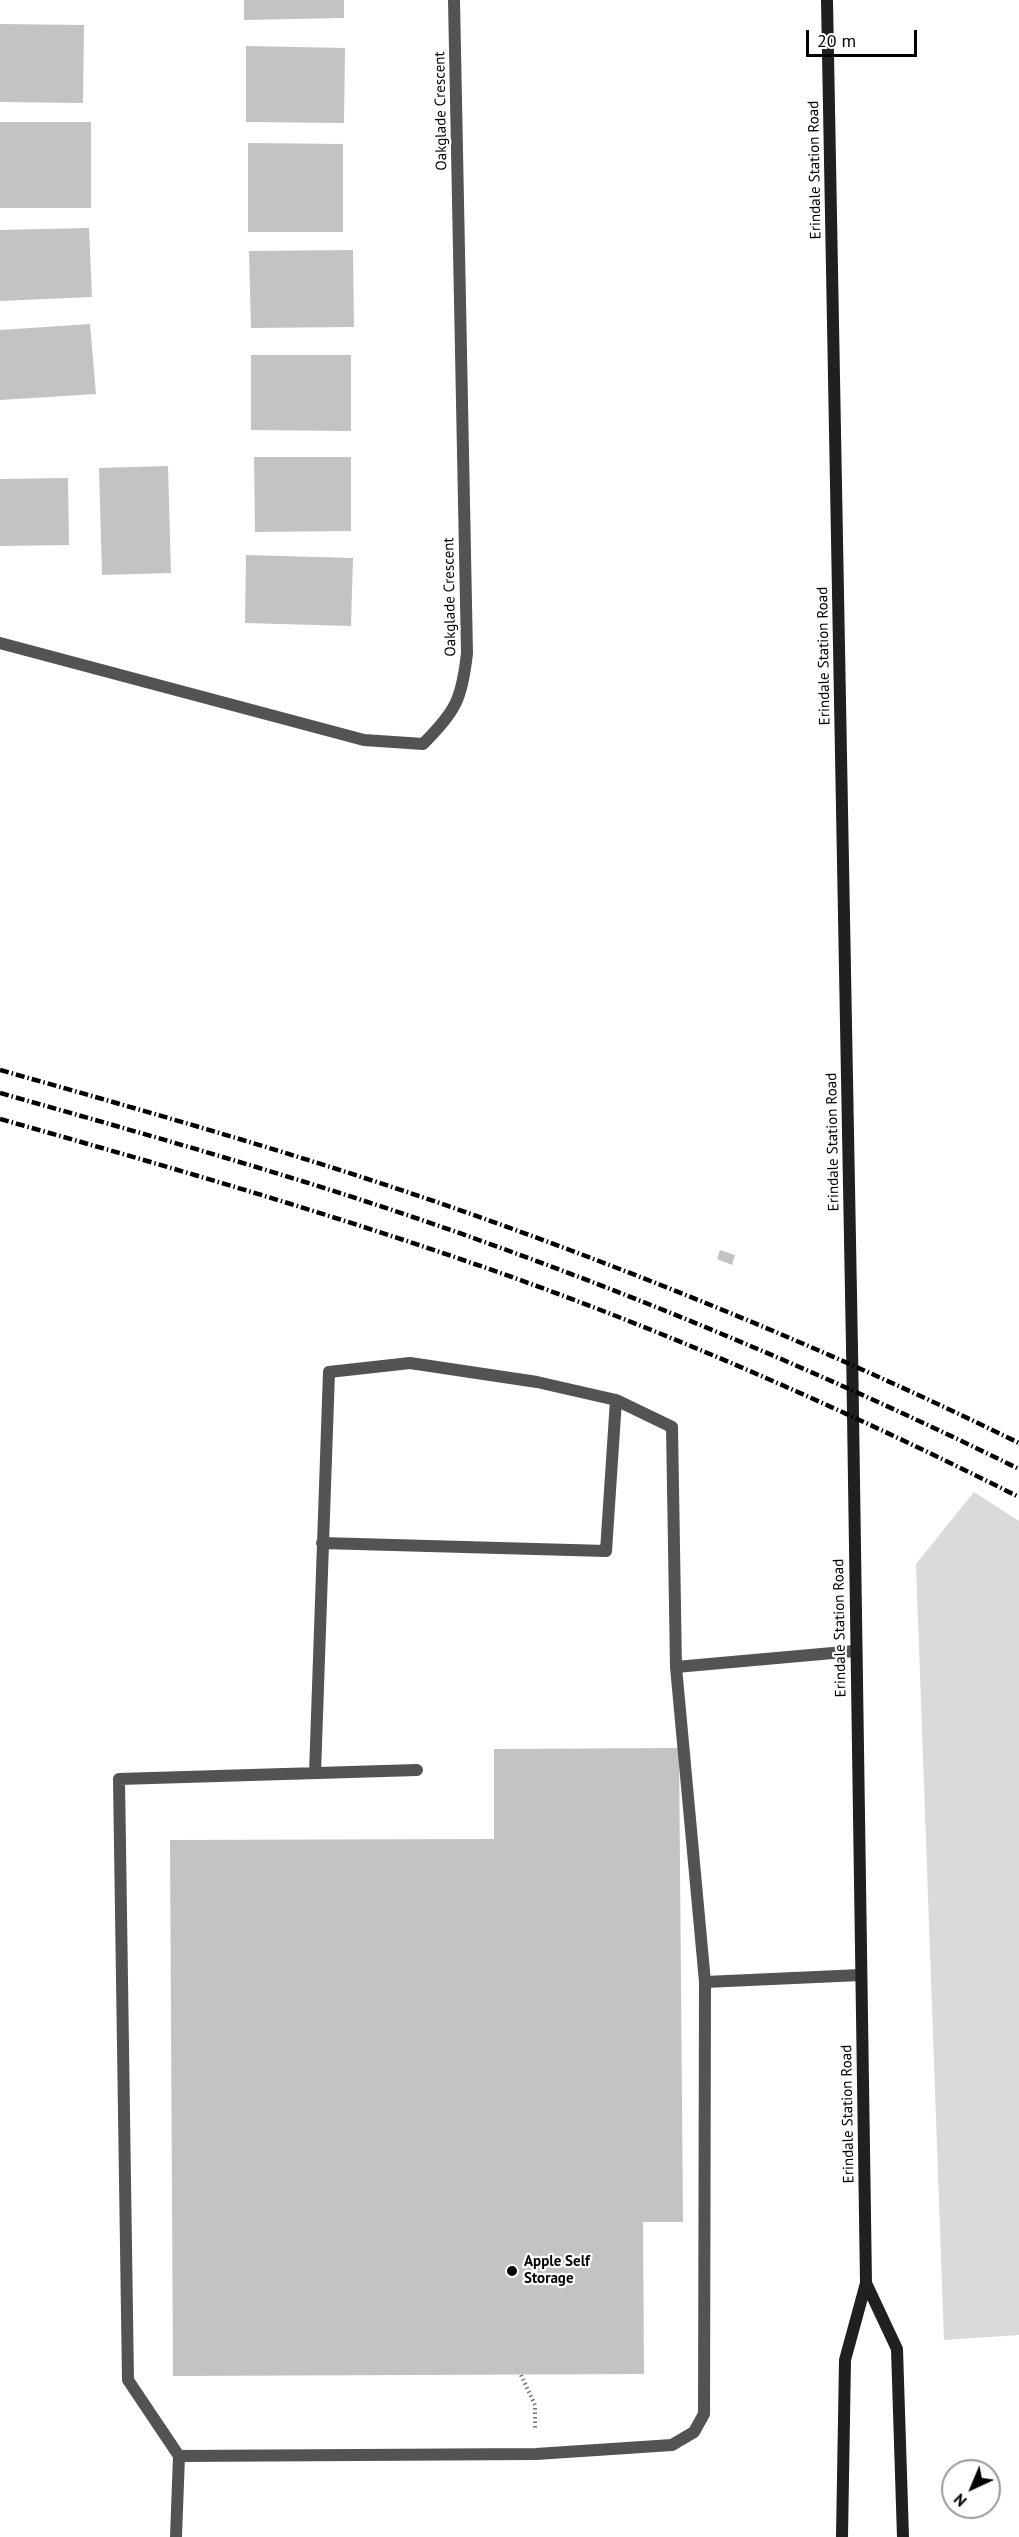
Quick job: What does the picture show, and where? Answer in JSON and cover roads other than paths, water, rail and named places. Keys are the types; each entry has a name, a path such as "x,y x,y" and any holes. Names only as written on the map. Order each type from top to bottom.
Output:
{"street":[{"name":"Oakglade Crescent","path":"0,642 364,740 423,744 447,720 463,688 467,653 454,0"},
{"name":"Erindale Station Road","path":"826,0 852,1347 866,2283 845,2360 842,2537"},
{"path":"179,2456 536,2454 672,2445 694,2432 704,2414 705,1982 676,1667 672,1427 616,1400 537,1382 410,1363 329,1372 315,1773"},
{"path":"322,1543 606,1551 616,1400"},
{"path":"676,1667 855,1651"},
{"path":"176,2537 179,2456 128,2380 119,1779 417,1770"},
{"path":"705,1982 861,1975"},
{"name":"Erindale Station Road","path":"866,2283 897,2349 903,2537"}],"railway":[{"path":"0,1070 305,1159 485,1219 621,1269 822,1352 1019,1443"},
{"path":"0,1093 299,1180 417,1218 545,1264 819,1375 1019,1469"},
{"path":"0,1119 292,1204 537,1286 747,1370 884,1431 1019,1497"}],"place":[{"name":"Apple Self Storage","path":"512,2271"}]}
